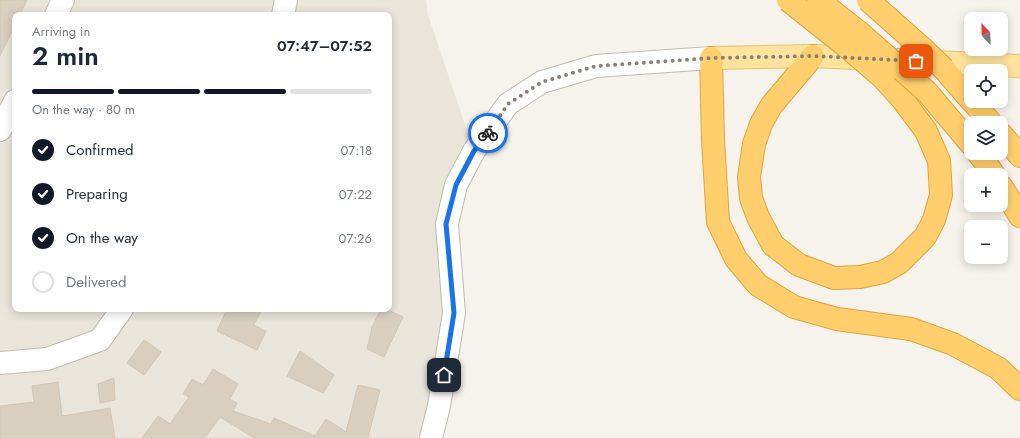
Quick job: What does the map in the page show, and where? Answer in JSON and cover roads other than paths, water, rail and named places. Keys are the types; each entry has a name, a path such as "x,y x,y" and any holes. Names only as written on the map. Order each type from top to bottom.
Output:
{"highway":[{"path":"788,0 883,78 903,100 926,132 939,161 941,195 934,220 925,237 899,263 883,272 860,278 834,278 799,265 772,245 758,217 751,198 749,177 754,144 761,124 771,106 813,56"},
{"path":"818,0 860,33 927,92 964,136"},
{"path":"868,0 944,69 964,92"},
{"path":"711,58 713,140 718,222 736,259 758,285 794,307 837,319 911,329 953,344 998,368 1020,389"},
{"path":"978,108 985,116"},
{"path":"1008,142 1020,156"},
{"path":"1008,197 1020,216"}],"main road":[{"path":"711,58 813,56 1015,69"}],"street":[{"path":"57,12 63,0"},
{"path":"284,12 286,0"},
{"path":"431,438 439,406 454,313 446,224 456,185 474,151 508,104 542,82 596,66 711,58"},
{"path":"0,130 12,107"},
{"path":"0,363 46,359 100,340 120,312"}]}
